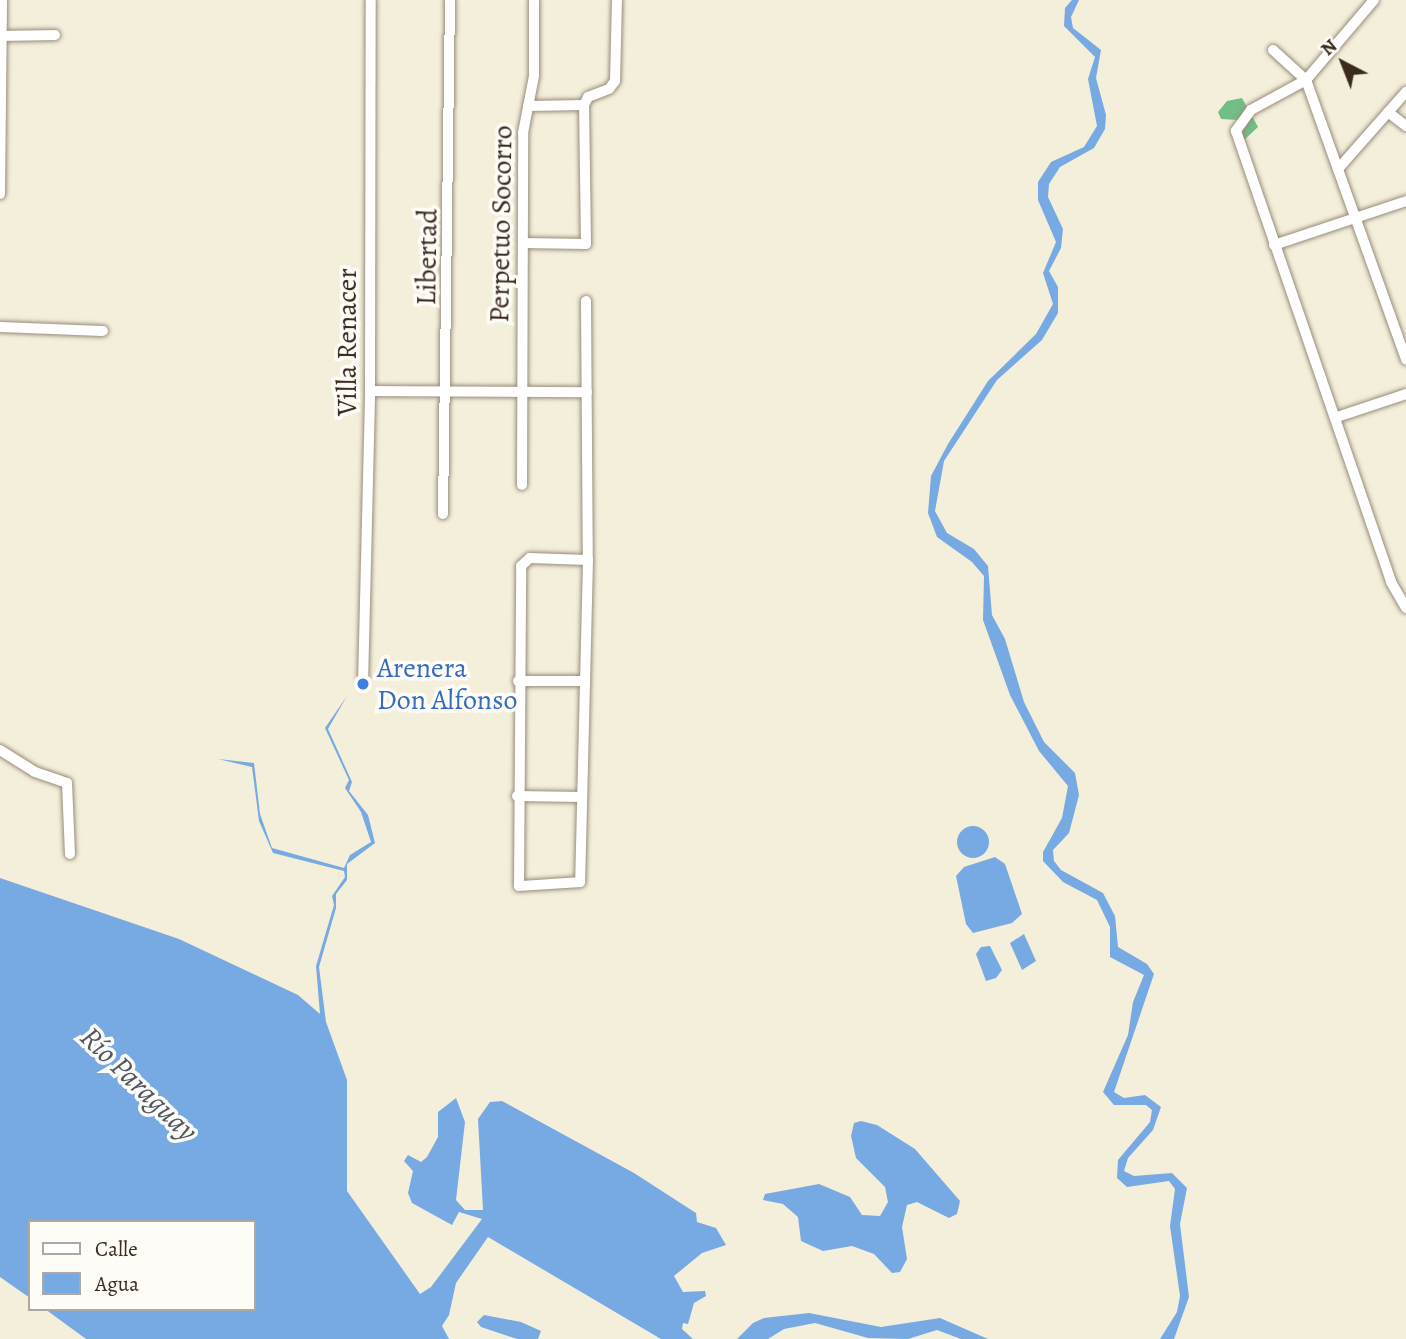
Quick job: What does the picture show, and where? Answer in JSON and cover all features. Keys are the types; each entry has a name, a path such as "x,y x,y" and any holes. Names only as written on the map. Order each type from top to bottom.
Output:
{"street":[{"path":"0,194 2,0"},
{"name":"Villa Renacer","path":"363,684 370,391 371,0"},
{"name":"Libertad","path":"443,514 448,391 450,0"},
{"name":"Perpetuo Socorro","path":"522,485 523,133 534,76 534,0"},
{"path":"523,243 586,244 584,105 588,97 610,89 615,80 617,0"},
{"path":"1374,0 1306,80 1251,110 1236,131 1274,245 1337,417 1391,582 1406,608"},
{"path":"2,36 55,35"},
{"path":"1273,50 1306,80 1406,360"},
{"path":"1338,169 1406,92"},
{"path":"528,106 584,105"},
{"path":"1388,112 1406,126"},
{"path":"1274,245 1406,201"},
{"path":"586,301 589,560 579,885 519,886 517,796 521,566 530,558 589,560"},
{"path":"0,327 103,331"},
{"path":"370,391 587,392"},
{"path":"1337,417 1406,394"},
{"path":"518,681 584,681"},
{"path":"0,750 70,788 70,854"},
{"path":"517,796 582,797"}],"green space":[{"path":"1242,98 1258,127 1243,141 1238,120 1221,119 1218,112 1227,101"}],"water":[{"path":"1072,0 1079,0 1071,17 1073,28 1101,50 1096,78 1106,115 1105,129 1094,148 1060,167 1049,184 1048,197 1063,229 1061,248 1049,271 1058,287 1058,313 1042,340 997,380 944,461 935,511 947,533 974,549 988,566 992,615 1005,639 1024,702 1044,742 1075,773 1079,795 1069,833 1053,850 1054,861 1061,870 1103,893 1115,916 1118,947 1147,964 1154,974 1114,1092 1124,1098 1145,1095 1161,1107 1153,1130 1128,1158 1124,1171 1134,1176 1172,1173 1187,1188 1180,1224 1189,1297 1174,1339 1160,1339 1177,1312 1180,1296 1170,1226 1175,1189 1169,1181 1127,1187 1117,1178 1118,1160 1150,1122 1152,1110 1146,1105 1114,1105 1103,1092 1128,1035 1133,1002 1144,975 1110,957 1110,927 1097,900 1063,882 1043,861 1043,852 1062,818 1068,786 1039,751 1010,695 983,620 984,576 972,562 937,537 928,513 931,476 948,444 988,381 1036,334 1053,304 1043,273 1056,242 1038,200 1038,182 1051,162 1084,147 1097,126 1088,79 1095,57 1064,26 1065,8"},
{"name":"Río Paraguay","path":"347,696 328,729 352,782 349,791 368,815 375,843 347,864 347,880 336,894 336,908 319,967 326,1022 347,1080 347,1191 420,1294 431,1287 482,1219 459,1212 452,1225 412,1203 408,1193 413,1171 404,1161 408,1155 421,1162 427,1157 438,1137 438,1112 456,1098 465,1122 456,1200 465,1210 483,1210 478,1119 490,1102 502,1101 634,1173 696,1213 697,1222 716,1228 726,1245 702,1253 674,1276 683,1292 705,1291 706,1296 694,1303 688,1324 683,1323 682,1329 693,1339 661,1339 488,1237 456,1283 449,1315 442,1326 449,1339 86,1339 48,1311 256,1311 256,1220 28,1220 28,1297 0,1277 0,878 179,939 298,995 320,1014 316,966 334,905 332,896 345,877 344,871 273,853 259,821 252,767 218,759 254,763 260,814 272,848 344,868 350,855 371,842 361,812 345,788 349,780 325,728"},
{"path":"973,826 984,831 989,842 984,853 973,858 962,853 957,842 962,831"},
{"path":"995,857 1005,864 1022,914 1012,923 973,933 966,924 956,876 964,867"},
{"path":"1024,934 1036,961 1022,970 1010,943"},
{"path":"990,946 1002,970 996,978 986,981 976,954 981,947"},
{"path":"861,1121 877,1125 915,1149 960,1201 957,1214 949,1218 917,1202 907,1205 902,1227 907,1259 900,1272 892,1273 874,1254 852,1246 823,1251 801,1241 798,1217 783,1204 763,1200 765,1194 819,1184 850,1197 862,1215 880,1216 888,1202 885,1187 856,1158 851,1136 854,1123"},
{"path":"809,1313 881,1327 940,1318 988,1339 961,1339 937,1330 908,1339 868,1338 815,1323 784,1329 768,1339 737,1339 753,1323 764,1318"},
{"path":"484,1315 521,1322 541,1331 538,1339 517,1339 481,1327 477,1322"}],"place":[{"name":"Arenera Don Alfonso","path":"363,684"}]}
